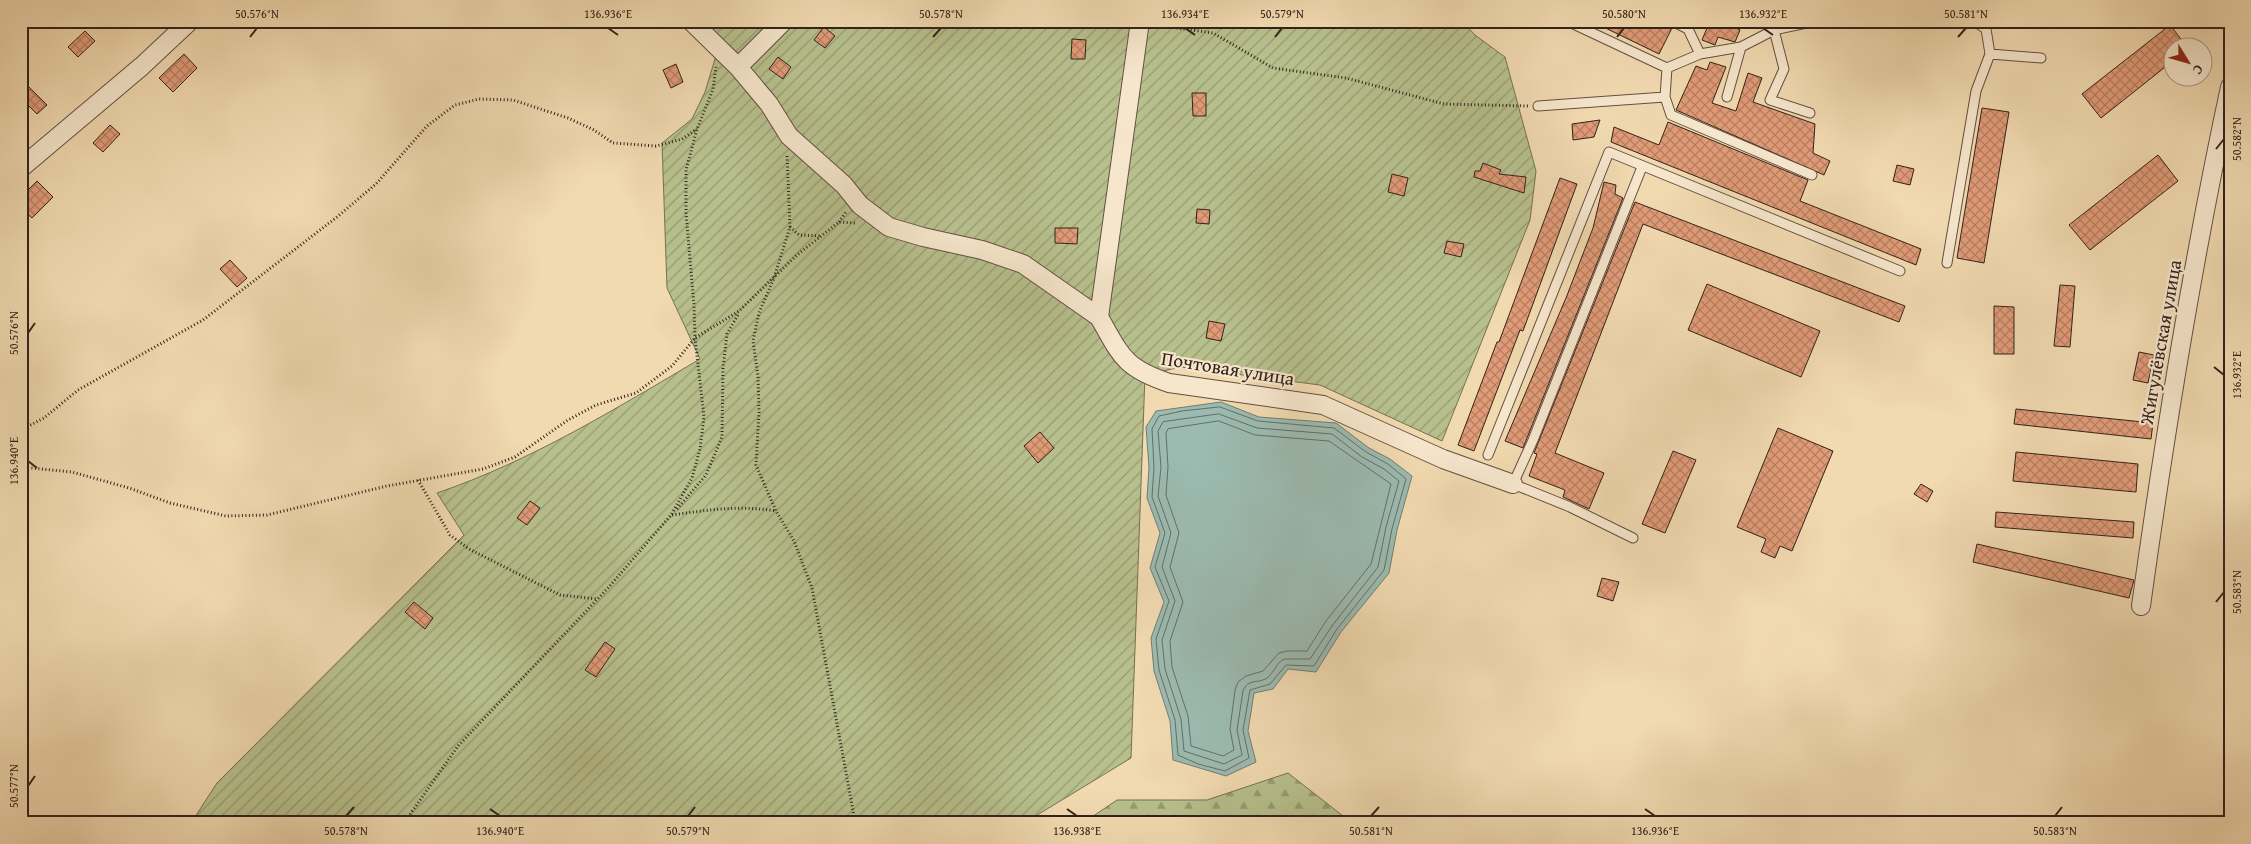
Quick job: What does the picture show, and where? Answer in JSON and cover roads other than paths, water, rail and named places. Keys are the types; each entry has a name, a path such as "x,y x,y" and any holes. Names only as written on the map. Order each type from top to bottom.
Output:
{"street":[{"path":"21,168 142,66 190,21"},
{"path":"691,21 738,67 769,104 789,136 844,185 860,205 889,227 923,237 982,250 1022,264 1099,317 1140,22"},
{"path":"738,67 784,21"},
{"name":"Жигулёвская улица","path":"2141,606 2162,452 2213,166 2230,87"},
{"name":"Почтовая улица","path":"1099,317 1122,357 1145,375 1168,383 1323,405 1443,459 1512,484"}],"lane":[{"path":"1567,21 1667,68 1700,54 1741,47 1774,30 1816,21"},
{"path":"1672,21 1688,29 1700,54"},
{"path":"1766,21 1774,30 1784,69 1770,100 1810,112"},
{"path":"1947,264 1976,91 1990,54 1987,25 1974,21"},
{"path":"1727,97 1741,47"},
{"path":"1990,54 2041,58"},
{"path":"1667,68 1665,97 1671,115 1812,175"},
{"path":"1538,106 1665,97"},
{"path":"1488,455 1609,152 1900,271"},
{"path":"1633,538 1570,507 1512,484 1533,440 1642,167"}],"water":[{"path":"1221,402 1259,417 1336,423 1369,448 1390,459 1412,476 1397,530 1389,573 1341,632 1316,672 1288,669 1273,689 1254,693 1248,731 1256,762 1226,776 1173,760 1170,721 1154,671 1151,638 1164,602 1150,568 1160,533 1147,498 1149,467 1146,427 1156,411"}]}
